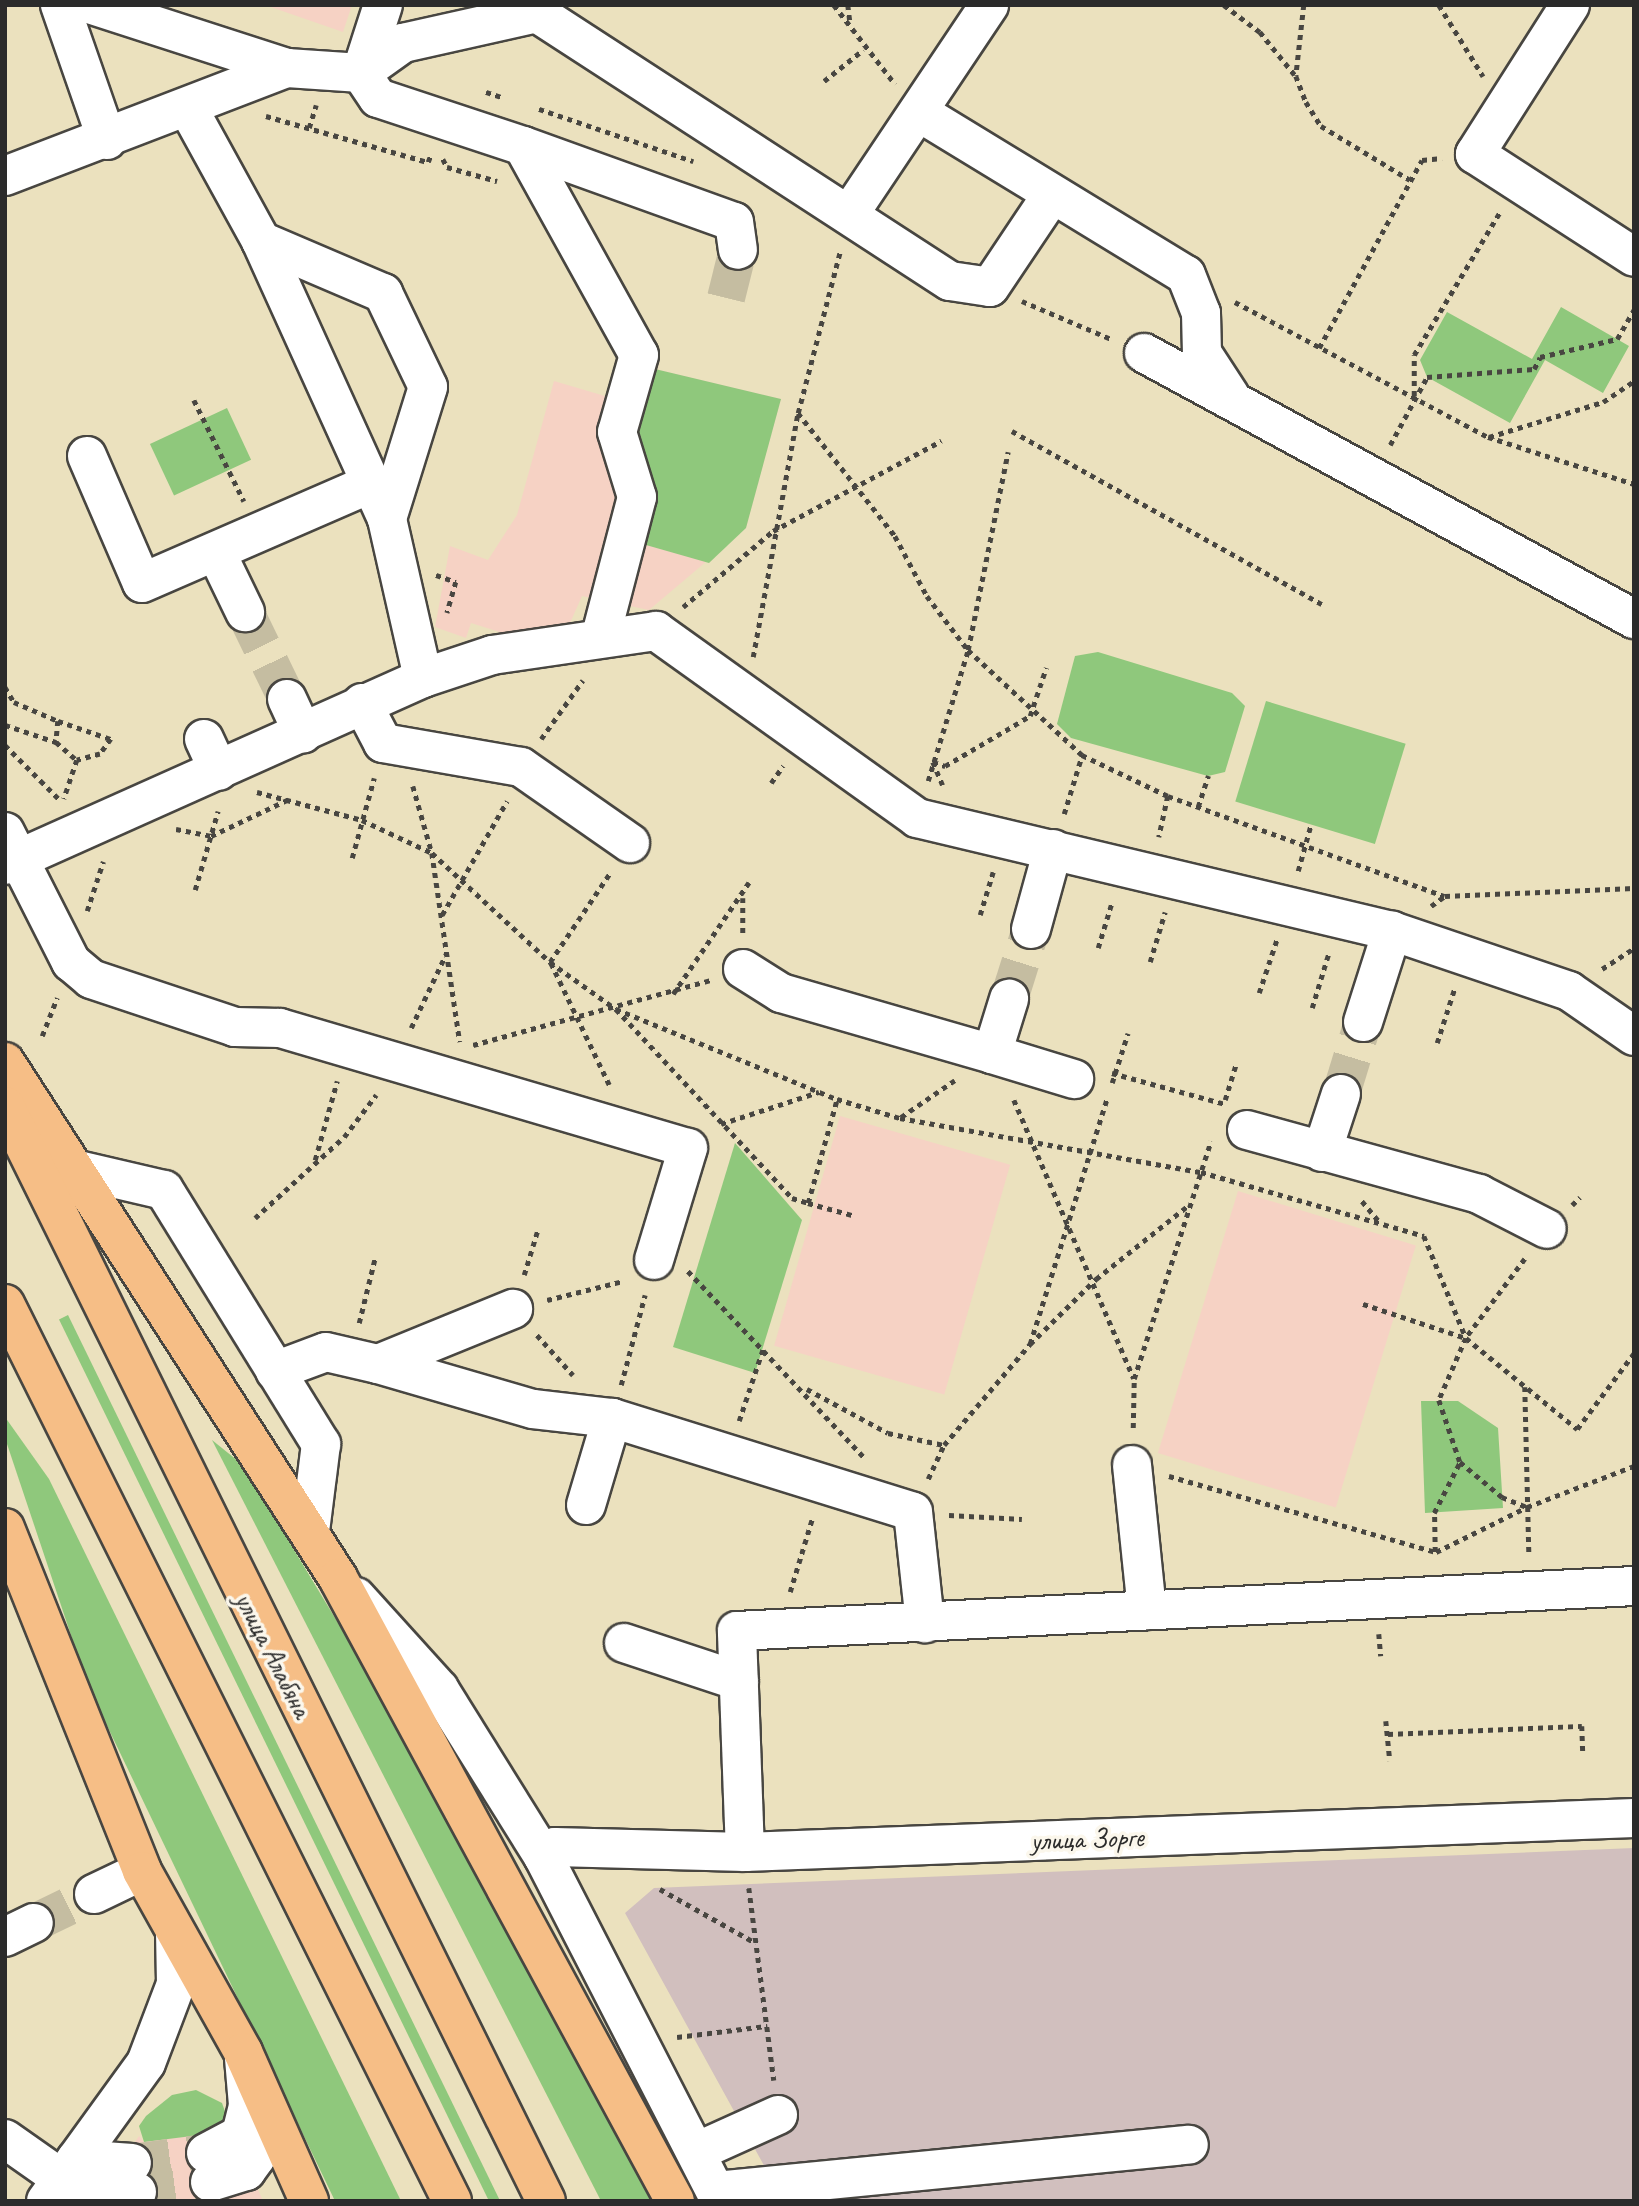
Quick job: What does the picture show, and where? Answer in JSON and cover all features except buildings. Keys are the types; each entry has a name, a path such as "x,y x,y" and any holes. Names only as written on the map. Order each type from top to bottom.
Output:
{"main road":[{"path":"5,1062 338,1578 676,2201"},
{"name":"улица Алабяна","path":"5,1107 546,2201"},
{"path":"5,1304 452,2201"},
{"path":"5,1528 142,1871 243,2052 309,2201"}],"street":[{"path":"60,5 107,140"},
{"path":"92,5 189,20 287,68 361,73 403,43 537,13 950,281 990,287 1051,196"},
{"path":"361,73 383,5"},
{"path":"850,214 922,114 989,5"},
{"path":"1570,5 1475,155 1634,257"},
{"path":"5,176 107,140 287,68"},
{"path":"361,73 378,97 734,222 738,250"},
{"path":"188,108 261,241 387,519 423,678"},
{"path":"922,114 1051,196 1186,275 1201,313 1202,353 1231,398"},
{"path":"523,146 639,355 617,432 637,497 601,635"},
{"path":"261,241 383,293 428,387 387,519"},
{"path":"1144,353 1634,619"},
{"path":"87,456 142,583 370,484"},
{"path":"216,552 245,612"},
{"path":"652,1269 688,1148 632,1131 450,1062 395,1062 280,1028 235,1027 91,979 71,962 10,852 70,818 303,733 362,703 423,678 492,655 601,635 656,631 916,818 1392,931 1569,991 1634,1036"},
{"path":"286,699 303,733"},
{"path":"362,703 393,745 521,767 630,843"},
{"path":"1031,929 1054,849"},
{"path":"1363,1022 1392,931"},
{"path":"743,969 781,993 1074,1079"},
{"path":"992,1054 1009,999"},
{"path":"1322,1152 1341,1094"},
{"path":"1227,1118 1322,1152 1479,1194 1547,1229"},
{"path":"74,1169 164,1190 321,1444 310,1531"},
{"path":"364,1361 513,1309"},
{"path":"275,1371 326,1352 533,1409 612,1418 914,1513 925,1623"},
{"path":"586,1505 612,1418"},
{"path":"1132,1465 1147,1610"},
{"path":"338,1578 439,1689 542,1856 718,2196 1189,2145"},
{"path":"745,1852 737,1631 1634,1586"},
{"path":"624,1643 739,1681"},
{"name":"улица Зорге","path":"542,1856 555,1847 745,1852 1634,1818"},
{"path":"94,1894 142,1871"},
{"path":"59,2183 146,2063 164,2024 176,1984 175,1934"},
{"path":"208,2167 246,2171 256,2157 243,2052"},
{"path":"696,2152 778,2115"},
{"path":"5,2139 59,2183 135,2177"}],"path":[{"path":"834,5 850,22"},
{"path":"848,5 850,22 863,50 922,114"},
{"path":"1224,5 1260,32 1296,76 1321,126 1410,180"},
{"path":"1296,76 1304,5"},
{"path":"1439,5 1480,75 1514,93"},
{"path":"824,81 863,50"},
{"path":"478,89 517,102"},
{"path":"529,106 709,166"},
{"path":"271,117 377,146"},
{"path":"1319,348 1422,160 1475,155"},
{"path":"447,167 497,181"},
{"path":"1414,399 1414,355 1517,184"},
{"path":"746,696 773,531 798,413 850,214"},
{"path":"1186,275 1488,437 1634,484"},
{"path":"990,287 1144,353"},
{"path":"1374,476 1427,377 1534,369 1541,358 1617,339 1634,310"},
{"path":"1488,437 1603,402 1634,381"},
{"path":"194,400 260,533"},
{"path":"798,413 854,484 968,650 1082,755 1168,796 1445,896 1634,888"},
{"path":"1012,431 1322,604"},
{"path":"656,631 773,531 854,484 941,441"},
{"path":"916,818 968,650 1008,452"},
{"path":"521,767 584,679 601,635"},
{"path":"933,762 945,766 1032,710 1046,668"},
{"path":"5,687 14,702 111,740 100,754 77,760"},
{"path":"5,705 14,702"},
{"path":"56,742 58,721"},
{"path":"5,725 56,742 77,760"},
{"path":"5,745 70,818"},
{"path":"352,858 362,820 393,745"},
{"path":"393,745 432,853 447,952 450,1062 576,1019 672,995 743,969"},
{"path":"1054,849 1082,755"},
{"path":"70,818 77,760"},
{"path":"195,891 211,836 216,765 287,800 362,820 432,853 550,962 617,1009 792,1198 852,1215"},
{"path":"1198,807 1208,776"},
{"path":"1150,962 1150,872 1168,796"},
{"path":"211,836 287,800"},
{"path":"1259,993 1288,906 1311,824"},
{"path":"441,916 496,829"},
{"path":"550,962 630,843"},
{"path":"1098,948 1150,872"},
{"path":"672,995 749,882"},
{"path":"1392,931 1445,896"},
{"path":"1311,1008 1339,918"},
{"path":"255,1219 368,1110 395,1062 447,952"},
{"path":"1437,1043 1465,956"},
{"path":"550,962 632,1131"},
{"path":"617,1009 837,1099 900,1118 1201,1172 1424,1236 1466,1338"},
{"path":"1030,1344 1128,1033"},
{"path":"315,1160 347,1048"},
{"path":"900,1118 992,1054"},
{"path":"1236,1064 1227,1118 1201,1172 1134,1379 1132,1465 1435,1552 1527,1507 1634,1466"},
{"path":"1074,1079 1115,1072 1227,1118"},
{"path":"668,1142 820,1092"},
{"path":"808,1203 837,1099"},
{"path":"1034,1142 1068,1223 1096,1279 1134,1379"},
{"path":"1022,1519 914,1513 944,1445 1030,1344 1096,1279 1191,1203"},
{"path":"513,1309 538,1229"},
{"path":"1527,1507 1502,1497 1460,1462 1438,1400 1466,1338 1547,1229"},
{"path":"364,1361 375,1258"},
{"path":"513,1309 652,1269 697,1274 868,1460"},
{"path":"612,1418 652,1269"},
{"path":"1363,1304 1466,1338 1577,1429 1634,1353"},
{"path":"513,1309 612,1418"},
{"path":"728,1455 764,1346"},
{"path":"1525,1386 1530,1592"},
{"path":"803,1387 888,1433 944,1445"},
{"path":"1440,1595 1434,1513 1460,1462"},
{"path":"778,1629 823,1485"},
{"path":"1386,1721 1390,1761"},
{"path":"1388,1734 1582,1726 1583,1751"},
{"path":"745,1852 778,2115"},
{"path":"656,1887 757,1943"},
{"path":"661,2039 767,2026"}],"shaded area":[{"path":"265,5 352,5 343,32"},
{"path":"655,369 781,399 746,528 649,610 582,596 570,623 512,636 471,623 466,638 435,627 450,546 488,560 517,515 554,381 642,407"},
{"path":"840,1116 1010,1165 944,1395 774,1346"},
{"path":"1238,1191 1416,1245 1336,1507 1158,1453"},
{"path":"1634,1848 1634,2201 768,2201 767,2171 625,1913 654,1888"},
{"path":"228,2120 263,2201 94,2201 139,2136 144,2142"}],"green space":[{"path":"1561,307 1629,346 1603,393 1545,360 1510,423 1427,377 1420,360 1447,312 1532,359"},
{"path":"655,369 781,399 746,528 709,563 639,543 635,448"},
{"path":"227,408 251,460 174,496 150,444"},
{"path":"1098,652 1232,693 1245,706 1225,772 1208,776 1071,738 1057,724 1075,656"},
{"path":"1266,701 1406,744 1375,844 1235,801"},
{"path":"735,1143 802,1220 755,1373 673,1347"},
{"path":"68,1315 500,2200 489,2201 59,1319"},
{"path":"1421,1401 1458,1401 1498,1428 1503,1508 1425,1513"},
{"path":"5,1417 49,1479 401,2201 335,2201 88,1686 5,1438"},
{"path":"212,1440 243,1465 403,1731 652,2201 601,2201"},
{"path":"196,2090 222,2103 228,2120 224,2132 144,2142 139,2126 146,2116 172,2095"}],"tunnel":[{"path":"726,298 738,250"},
{"path":"245,612 287,699"},
{"path":"1009,999 1031,929"},
{"path":"1341,1094 1363,1022"},
{"path":"34,1923 94,1894"},
{"path":"132,2163 206,2153"},
{"path":"137,2192 210,2182"}]}
